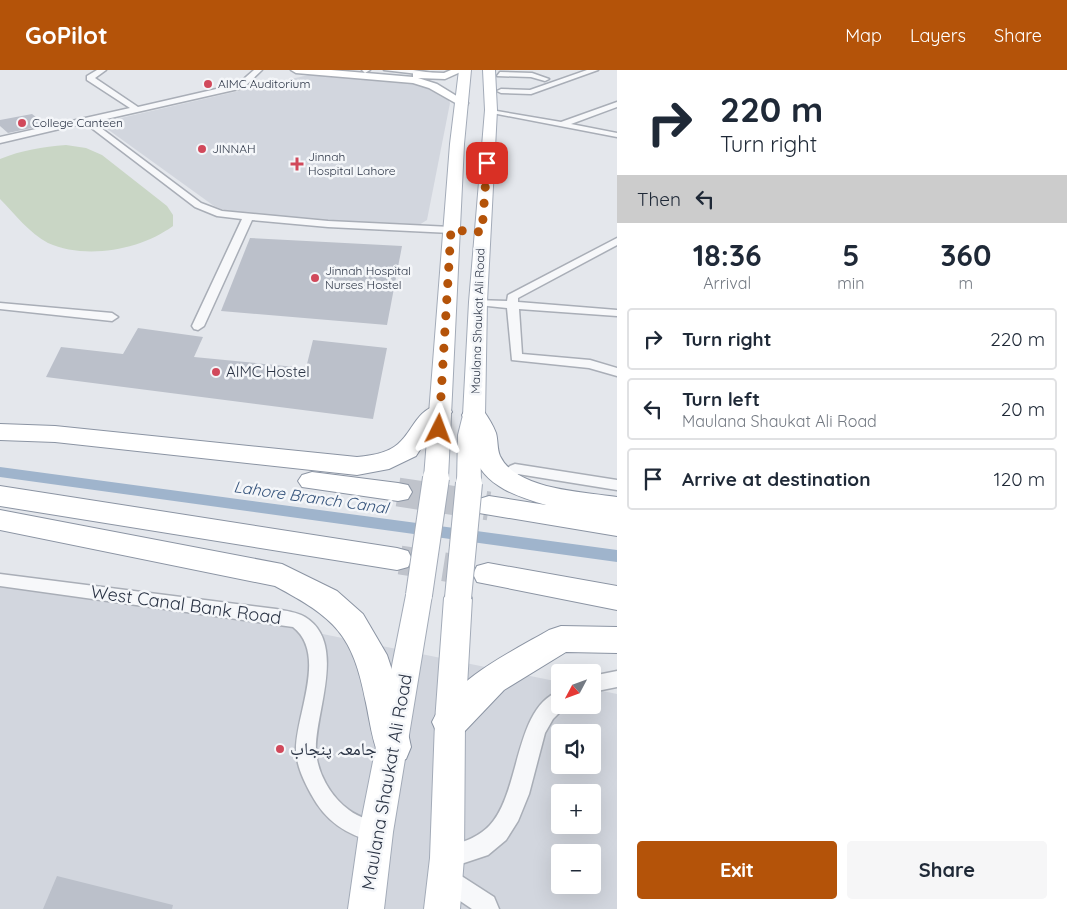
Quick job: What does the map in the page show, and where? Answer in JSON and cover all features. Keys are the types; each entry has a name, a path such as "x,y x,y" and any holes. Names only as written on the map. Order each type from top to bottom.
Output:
{"highway":[{"path":"0,432 55,434 357,466 380,463 407,450 423,426 440,412"},
{"path":"474,415 484,435 484,451 488,460 505,477 531,491 617,507"},
{"path":"0,446 398,492"},
{"path":"0,496 397,559"},
{"path":"489,506 617,526"},
{"path":"0,520 282,576 315,593 338,609 355,626 367,644 378,680 393,747"},
{"path":"488,574 617,598"},
{"path":"450,722 492,680 561,639 617,640"}],"main road":[{"path":"296,70 414,80 433,86 463,103"},
{"path":"360,70 438,77 457,73 460,70"},
{"name":"Maulana Shaukat Ali Road","path":"450,722 458,598 469,483 469,435 474,415 482,232 499,104 496,71"},
{"path":"440,412 457,144 463,103 457,73"},
{"path":"451,230 482,232"},
{"name":"Maulana Shaukat Ali Road","path":"366,909 376,832 393,747 419,595 436,478 440,412"},
{"path":"442,909 446,867 450,722"}],"street":[{"path":"102,70 90,78 138,110"},
{"path":"0,140 240,86 258,70"},
{"path":"388,70 457,73"},
{"path":"499,104 594,70"},
{"path":"499,104 496,71 532,75 545,79"},
{"path":"521,87 567,71"},
{"path":"499,104 563,125 617,135"},
{"path":"563,125 617,104"},
{"path":"87,121 198,205 220,214 328,224 451,230"},
{"path":"198,326 248,217"},
{"path":"614,246 520,292 512,297 512,304 516,357 590,364 617,372"},
{"path":"478,302 617,313"},
{"path":"0,306 112,316"},
{"path":"505,477 516,469 617,485"},
{"name":"West Canal Bank Road","path":"0,580 276,616 301,623 312,634 318,668 306,749 308,770 330,808 351,825 376,832"},
{"path":"601,682 617,679"},
{"path":"488,909 486,904 446,867 479,848 497,834 512,815 540,720 551,705"}],"shaded area":[{"name":"Jinnah Hospital Lahore","path":"313,74 421,84 447,97 450,103 427,220 419,225 404,227 229,212 214,206 99,123"},
{"name":"جامعہ پنجاب","path":"0,585 298,629 551,680 551,714 601,714 601,691 617,694 617,909 0,909"}],"green space":[{"path":"66,145 86,148 102,155 167,206 173,215 173,226 145,241 112,250 79,251 63,248 41,239 22,223 0,199 0,159 32,149"}],"building":[{"name":"College Canteen","path":"32,114 46,125 8,133 0,126 0,120"},
{"name":"Jinnah Hospital Nurses Hostel","path":"250,238 402,246 387,325 221,311"},
{"name":"AIMC Hostel","path":"138,328 203,337 194,357 306,368 313,340 387,348 373,419 46,377 61,347 123,354"},
{"path":"57,876 173,905 172,909 43,909"}],"waterway":[{"name":"Lahore Branch Canal","path":"0,472 617,556"}],"tunnel":[{"path":"398,492 489,506"},
{"path":"400,560 484,573"}],"place":[{"name":"AIMC Auditorium","path":"208,84"},
{"name":"College Canteen","path":"22,123"},
{"name":"JINNAH","path":"202,149"},
{"name":"Jinnah Hospital Lahore","path":"297,164"},
{"name":"Jinnah Hospital Nurses Hostel","path":"315,278"},
{"name":"AIMC Hostel","path":"216,372"},
{"name":"جامعہ پنجاب","path":"280,749"}],"route":[{"path":"439,429 451,230 482,232 487,163"}]}
